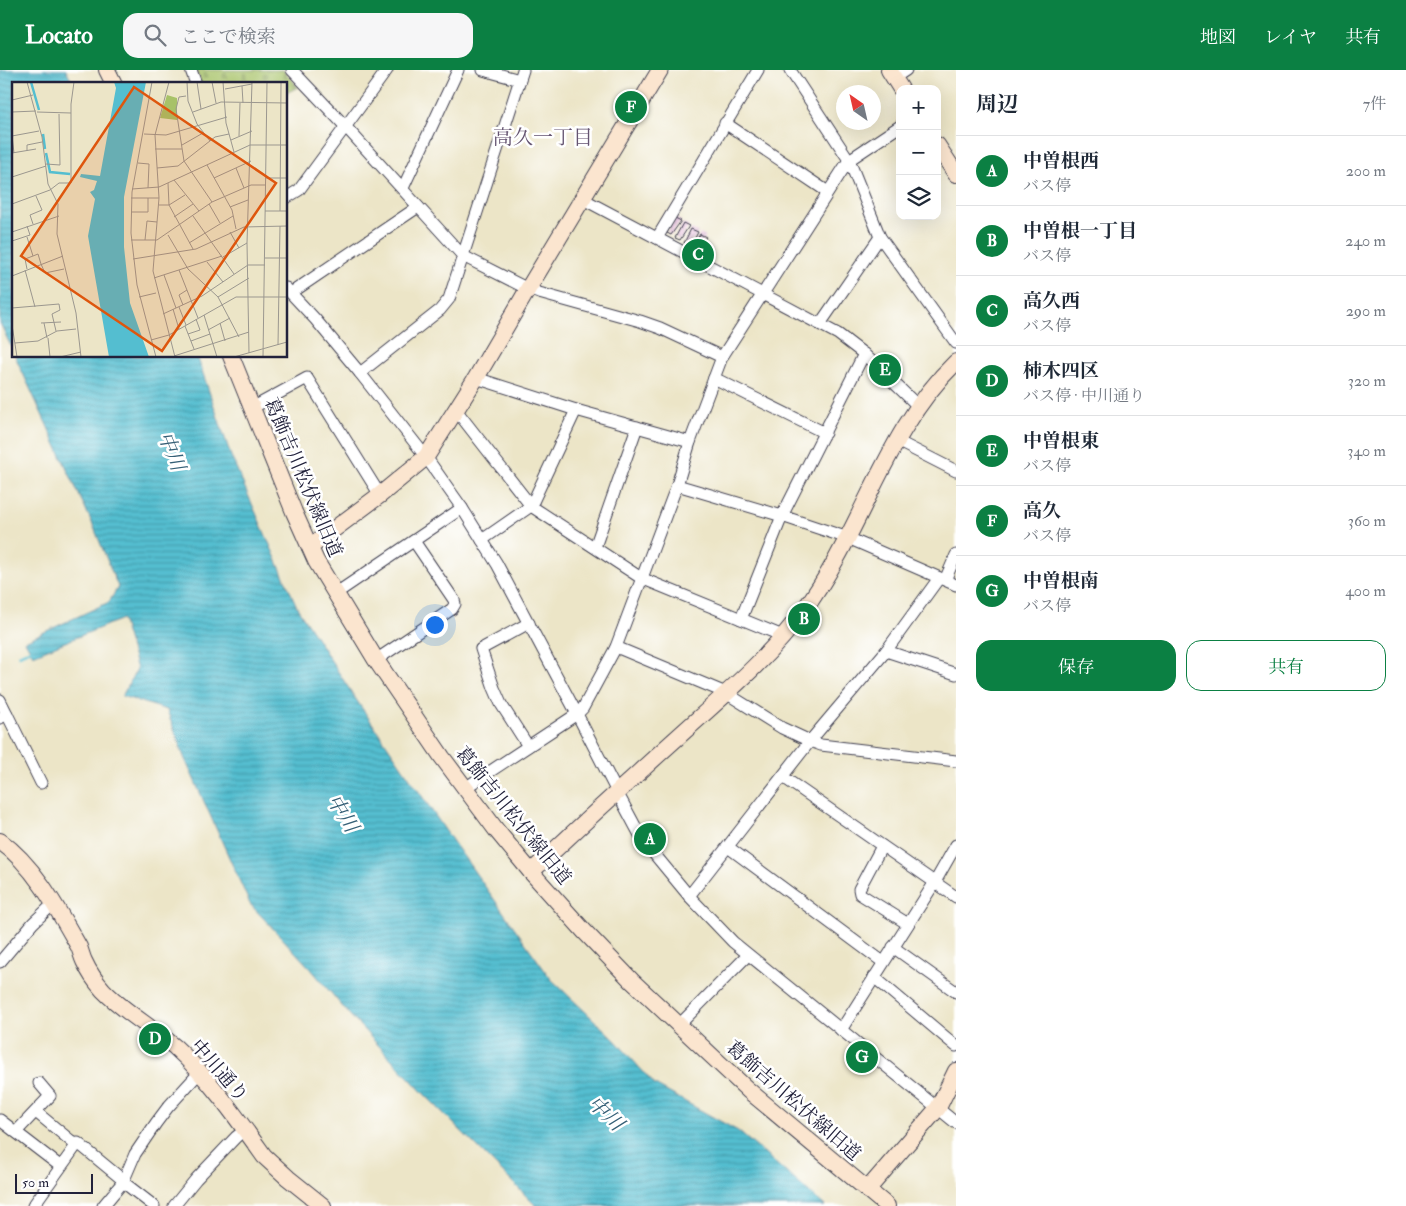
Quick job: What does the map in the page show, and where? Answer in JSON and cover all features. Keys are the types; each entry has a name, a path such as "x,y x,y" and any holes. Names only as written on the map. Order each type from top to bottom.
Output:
{"street":[{"path":"107,70 113,82"},
{"path":"292,70 403,188 463,256 528,289 653,326 722,356"},
{"path":"288,197 299,190 387,70"},
{"path":"403,188 458,70"},
{"path":"360,373 440,310 449,299 522,75 483,70"},
{"path":"310,546 380,495 426,457 476,378 660,70"},
{"path":"657,238 758,70"},
{"path":"790,70 849,160 880,237 956,343"},
{"path":"725,124 828,192"},
{"path":"465,788 577,714 583,708 616,647 722,356 849,160 896,129"},
{"path":"941,151 956,174"},
{"path":"583,199 838,334 864,354 918,406"},
{"path":"418,207 289,291 360,373 426,457 462,508 497,564 617,792 651,850 689,896 733,942 956,1123"},
{"path":"820,324 880,237"},
{"path":"741,619 782,516 864,354"},
{"name":"葛飾吉川松伏線旧道","path":"232,358 294,512 316,561 376,660 442,757 497,831 584,932 632,981 748,1090 887,1206"},
{"path":"531,872 726,693 794,624 818,591 848,538 897,441 918,406 936,382 956,362"},
{"path":"252,408 308,378 380,495"},
{"path":"476,378 576,410 690,442"},
{"path":"714,378 825,433"},
{"path":"456,410 530,506 641,578 783,636"},
{"path":"482,540 530,506 576,410"},
{"path":"595,547 637,427"},
{"path":"897,441 956,471"},
{"path":"676,485 782,516 848,538 947,581"},
{"path":"335,594 462,508"},
{"path":"376,660 452,609 455,604 414,541"},
{"path":"689,896 810,741 947,581 956,556"},
{"path":"528,746 501,704 481,649 529,623"},
{"path":"616,647 726,693 782,728 821,745 956,761"},
{"path":"886,651 956,674"},
{"path":"0,700 4,716 41,782"},
{"path":"783,777 956,897"},
{"name":"中川通り","path":"0,841 11,849 30,869 53,904 90,971 104,990 123,1008 176,1048 230,1110 274,1166 323,1206"},
{"path":"841,1030 935,882 956,845"},
{"path":"882,846 859,889 860,894 908,924"},
{"path":"728,847 883,962"},
{"path":"0,962 33,923 53,904"},
{"path":"893,947 956,992"},
{"path":"679,1025 748,955"},
{"path":"874,977 956,1046"},
{"path":"867,1190 938,1108 956,1071"},
{"path":"103,1206 123,1181 135,1154 168,1107 199,1073"},
{"path":"16,1132 50,1096 39,1083"},
{"path":"36,1112 76,1145 78,1143 154,1206"},
{"path":"0,1120 60,1166"},
{"path":"174,1206 196,1179 245,1130"},
{"path":"33,1206 76,1145"}],"green space":[{"path":"196,70 283,70 298,87 288,92 288,82 200,82"}],"water":[{"path":"0,70 66,70 72,82 12,82 12,349 0,323"},
{"name":"中川","path":"16,358 198,358 231,456 298,609 355,698 454,843 551,979 614,1039 655,1085 738,1131 825,1206 536,1206 428,1098 347,1012 311,969 250,904 184,757 167,710 122,696 137,669 122,619 33,655 25,641 109,602 118,587 93,525"}],"building":[{"path":"675,218 681,221 671,235 667,233"},
{"path":"683,223 689,226 680,240 675,238"},
{"path":"691,229 698,232 689,245 684,243"},
{"path":"700,234 706,237 696,251 692,249"}],"waterway":[{"path":"19,655 32,649"}],"place":[{"name":"高久","path":"631,107"},
{"name":"高久西","path":"698,255"},
{"name":"中曽根東","path":"885,370"},
{"name":"中曽根一丁目","path":"804,619"},
{"name":"中曽根西","path":"650,839"},
{"name":"柿木四区","path":"155,1039"},
{"name":"中曽根南","path":"862,1057"}],"district":[{"name":"高久一丁目","path":"543,137"}]}
